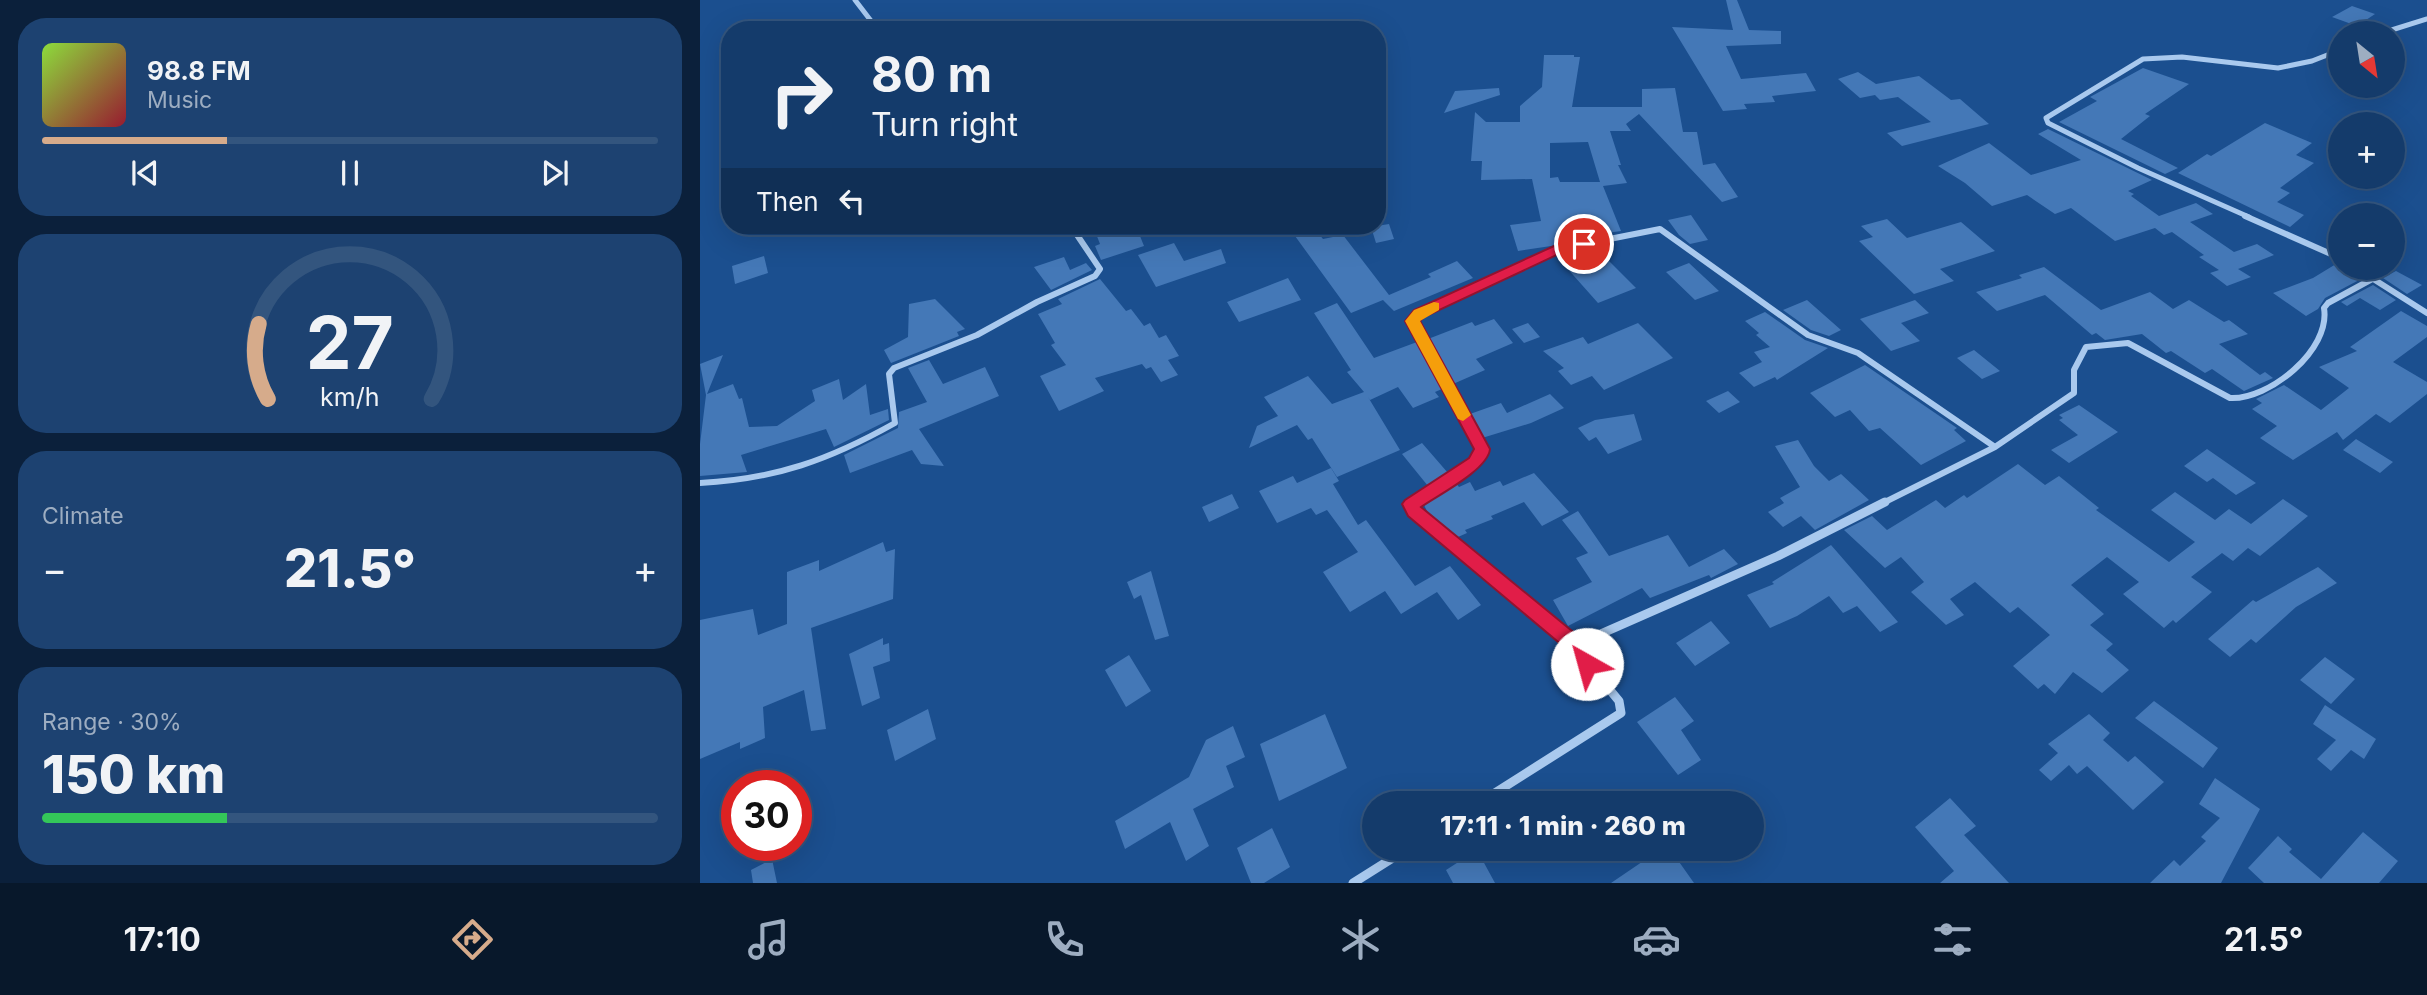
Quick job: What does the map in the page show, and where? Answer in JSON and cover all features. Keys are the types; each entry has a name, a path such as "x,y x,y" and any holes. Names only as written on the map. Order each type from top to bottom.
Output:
{"street":[{"path":"855,0 871,21"},
{"path":"2405,26 2427,19"},
{"path":"2328,55 2278,68 2182,57 2143,59 2046,118 2048,123 2137,167 2328,253"},
{"path":"1498,791 1621,713 1619,701 1587,664 1577,646 1411,507 1411,504 1475,462 1482,449 1412,321 1419,313 1559,248 1660,229 1808,335 1858,353 1995,447"},
{"path":"700,483 748,480 786,469 857,444 895,423 889,374 894,368 977,335 1037,302 1095,276 1100,270 1077,235"},
{"path":"1577,646 1779,556 1995,447 2074,393 2074,370 2086,348 2129,343 2230,398 2241,400 2275,386 2300,363 2318,340 2326,323 2325,308 2328,303 2370,280"},
{"path":"2377,280 2427,313"},
{"path":"1353,883 1388,861"}],"building":[{"path":"1726,0 1737,0 1749,30 1781,31 1781,44 1726,46 1741,79 1806,73 1816,91 1772,96 1775,102 1744,104 1747,109 1723,111 1672,27 1733,30"},
{"path":"2352,6 2375,14 2364,21 2343,21 2332,17"},
{"path":"1544,55 1574,55 1580,57 1572,107 1642,107 1642,89 1675,88 1683,132 1697,132 1703,165 1715,163 1738,197 1722,202 1639,114 1626,124 1631,131 1610,131 1621,165 1618,165 1627,183 1603,186 1621,231 1518,251 1510,225 1541,221 1532,179 1481,180 1482,161 1471,161 1475,112 1486,122 1520,122 1520,106 1542,87","holes":["1588,142 1600,182 1560,182 1558,177 1550,178 1550,143"]},
{"path":"2143,68 2189,84 2145,114 2150,116 2121,139 2178,168 2165,174 2059,122 2097,101 2090,97"},
{"path":"1858,72 1876,84 1919,76 1951,100 1960,99 1989,124 1902,146 1887,133 1931,122 1898,97 1880,100 1875,95 1860,98 1838,79"},
{"path":"1499,88 1500,95 1444,113 1455,91"},
{"path":"2265,123 2312,143 2296,155 2314,163 2280,188 2290,193 2277,202 2304,215 2290,227 2178,173"},
{"path":"2048,129 2152,180 2128,191 2159,216 2196,203 2213,214 2190,222 2234,252 2257,244 2274,255 2238,269 2251,277 2227,286 2210,273 2219,270 2199,257 2204,255 2172,232 2164,235 2155,228 2115,241 2071,208 2055,214 2027,195 1992,206 1965,183 1938,166 1989,143 2031,175 2081,160 2038,134"},
{"path":"1691,215 1708,240 1690,244 1668,220"},
{"path":"1887,219 1907,238 1961,222 1995,251 1940,269 1954,281 1914,294 1859,241 1873,237 1861,226"},
{"path":"1386,224 1389,224 1394,239 1376,243 1374,235 1386,235"},
{"path":"1096,235 1140,235 1144,246 1101,260 1095,246 1100,244"},
{"path":"1320,235 1323,239 1343,235 1389,295 1431,277 1428,274 1457,261 1473,278 1394,311 1383,300 1351,313 1295,236"},
{"path":"1174,243 1184,261 1221,249 1226,263 1156,287 1138,255"},
{"path":"1600,252 1636,288 1598,303 1566,267"},
{"path":"764,256 768,273 735,284 732,266"},
{"path":"1064,257 1070,270 1086,263 1092,270 1051,290 1034,267"},
{"path":"1689,263 1719,291 1695,300 1666,272"},
{"path":"2044,267 2101,310 2150,292 2173,309 2189,300 2224,322 2229,320 2248,334 2219,344 2260,375 2265,372 2273,378 2244,391 2212,369 2205,373 2171,351 2166,353 2142,334 2105,340 2096,333 2092,335 2045,295 1997,311 1976,292 2022,278 2019,275"},
{"path":"2328,269 2328,280 2359,280 2325,298 2318,309 2306,316 2273,293 2313,278"},
{"path":"2405,276 2422,285 2407,294 2386,280 2405,280"},
{"path":"1288,278 1301,300 1239,322 1227,302"},
{"path":"1100,279 1126,311 1131,309 1144,326 1150,323 1159,338 1166,335 1179,356 1168,360 1178,375 1161,382 1151,367 1146,369 1142,364 1095,378 1104,391 1059,411 1040,376 1066,365 1051,345 1055,343 1038,314 1062,304 1058,299"},
{"path":"2373,285 2396,300 2380,310 2360,298 2347,306 2341,302"},
{"path":"935,299 965,329 957,332 959,336 891,363 884,350 908,337 909,304"},
{"path":"1807,300 1841,330 1829,336 1811,330 1783,310"},
{"path":"1915,300 1929,313 1901,323 1920,341 1891,351 1860,319"},
{"path":"1337,303 1374,358 1417,342 1442,389 1435,392 1439,397 1413,408 1398,387 1370,400 1368,397 1400,450 1337,477 1312,438 1308,440 1297,425 1249,448 1257,426 1278,416 1264,397 1308,376 1332,404 1364,392 1347,372 1351,370 1314,313"},
{"path":"2401,311 2427,326 2427,337 2393,362 2427,382 2427,394 2390,423 2376,414 2343,440 2337,432 2293,460 2260,438 2277,426 2252,409 2262,403 2256,399 2284,385 2321,410 2349,388 2319,367 2357,351 2350,347"},
{"path":"1765,312 1805,340 1828,348 1777,380 1775,377 1754,387 1739,373 1762,362 1754,352 1770,347 1745,321"},
{"path":"1494,319 1513,343 1476,359 1485,370 1453,384 1428,339 1472,322 1475,326"},
{"path":"1528,323 1540,337 1524,343 1512,329"},
{"path":"1638,323 1673,358 1604,390 1592,376 1571,385 1558,371 1564,368 1543,351 1583,337 1588,344"},
{"path":"1974,350 2000,371 1982,379 1957,358"},
{"path":"723,355 707,394 733,384 739,399 742,398 749,427 777,426 815,401 812,390 839,379 843,400 866,384 870,415 888,409 889,420 834,447 826,429 741,455 747,472 700,476 700,444 706,395 700,364"},
{"path":"929,360 943,384 985,367 999,396 919,429 944,466 921,464 912,450 850,473 844,455 898,428 899,412 927,402 908,368"},
{"path":"1865,365 1957,428 1954,430 1966,441 1921,465 1880,428 1869,431 1850,410 1835,417 1810,393"},
{"path":"1728,391 1740,402 1719,413 1706,401"},
{"path":"1550,394 1564,408 1531,423 1482,438 1470,414 1501,403 1507,413"},
{"path":"2079,405 2118,432 2069,463 2051,450 2078,435 2059,420 2063,418 2059,415"},
{"path":"1634,414 1642,440 1608,454 1596,437 1589,441 1578,428 1595,420"},
{"path":"2356,439 2393,462 2380,473 2343,450"},
{"path":"1798,440 1814,466 1829,481 1841,474 1869,500 1815,530 1801,516 1783,527 1768,512 1784,503 1780,498 1800,487 1775,446"},
{"path":"1422,443 1448,473 1428,486 1402,454"},
{"path":"2207,449 2256,483 2236,495 2213,478 2207,482 2184,466"},
{"path":"2018,464 2045,485 2059,476 2099,508 2096,510 2169,562 2195,542 2151,510 2175,492 2215,520 2229,509 2251,524 2283,499 2308,516 2260,556 2248,548 2233,561 2222,553 2191,577 2212,592 2176,623 2173,620 2164,628 2123,594 2139,582 2107,557 2071,585 2104,614 2090,625 2113,644 2106,650 2129,670 2102,693 2073,672 2055,694 2044,684 2038,689 2013,666 2050,635 2018,607 2010,613 1975,582 1950,599 1964,615 1946,625 1911,592 1924,582 1901,557 1885,568 1844,530 1872,516 1887,530 1936,500 1945,508 1964,495 1967,498"},
{"path":"1331,468 1339,481 1333,484 1358,525 1366,520 1415,586 1450,566 1481,605 1458,620 1437,592 1401,614 1385,591 1350,612 1323,572 1358,552 1327,510 1316,515 1311,508 1277,523 1259,491 1293,476 1297,483"},
{"path":"1534,473 1569,512 1542,526 1524,502 1491,516 1493,519 1465,530 1467,533 1458,537 1427,511 1423,503 1455,482 1459,487 1470,482 1475,491 1500,481 1503,486"},
{"path":"1232,494 1239,508 1209,522 1202,507"},
{"path":"1578,511 1609,556 1668,535 1689,567 1724,549 1738,564 1711,578 1709,575 1650,598 1642,588 1568,626 1553,600 1592,582 1576,558 1588,553 1562,520"},
{"path":"883,542 886,552 895,549 893,599 811,628 826,729 811,731 804,690 763,707 765,738 740,749 740,742 700,759 700,620 753,609 758,635 787,624 787,572 819,560 819,571"},
{"path":"1831,545 1898,622 1880,632 1857,606 1843,613 1829,596 1797,616 1770,628 1747,595 1774,584 1772,582"},
{"path":"2318,567 2337,583 2296,607 2256,643 2251,639 2230,657 2208,639 2253,600 2256,602"},
{"path":"1151,571 1169,636 1155,640 1141,595 1134,599 1127,582"},
{"path":"1711,621 1730,643 1695,666 1676,643"},
{"path":"883,638 883,645 889,643 890,661 873,667 880,698 862,706 849,654"},
{"path":"1129,655 1151,691 1126,707 1105,670"},
{"path":"2325,657 2355,679 2331,704 2300,680"},
{"path":"1675,697 1694,721 1681,730 1701,760 1678,775 1637,722"},
{"path":"2154,701 2218,748 2203,768 2135,718"},
{"path":"2325,705 2376,739 2364,759 2351,750 2331,771 2317,759 2336,740 2313,724"},
{"path":"928,709 936,739 895,761 887,730"},
{"path":"1325,714 1347,768 1279,801 1260,744"},
{"path":"2089,714 2110,733 2103,740 2128,762 2135,756 2164,782 2133,810 2087,766 2077,774 2069,765 2051,781 2039,770 2058,753 2048,744"},
{"path":"1233,726 1245,757 1226,766 1234,787 1193,809 1209,846 1186,861 1170,822 1125,849 1115,821 1189,777 1206,740"},
{"path":"2215,778 2260,809 2221,883 2150,883 2174,860 2180,866 2206,841 2201,837 2220,818 2199,804"},
{"path":"1950,798 1976,826 1964,835 2009,883 1940,883 1954,871 1915,827"},
{"path":"1272,828 1290,867 1264,883 1251,883 1237,848"},
{"path":"2363,832 2398,861 2379,883 2264,883 2248,868 2278,836 2292,849 2289,852 2321,879"},
{"path":"772,861 777,883 753,883 751,870"},
{"path":"1460,861 1483,861 1495,883 1453,883 1446,870"},
{"path":"1643,861 1678,861 1694,883 1611,883"}],"slow traffic":[{"path":"1434,307 1419,313 1412,321 1463,415"}],"route":[{"path":"1584,244 1559,248 1419,313 1412,321 1482,449 1475,462 1411,504 1411,507 1577,646 1587,664"}]}
